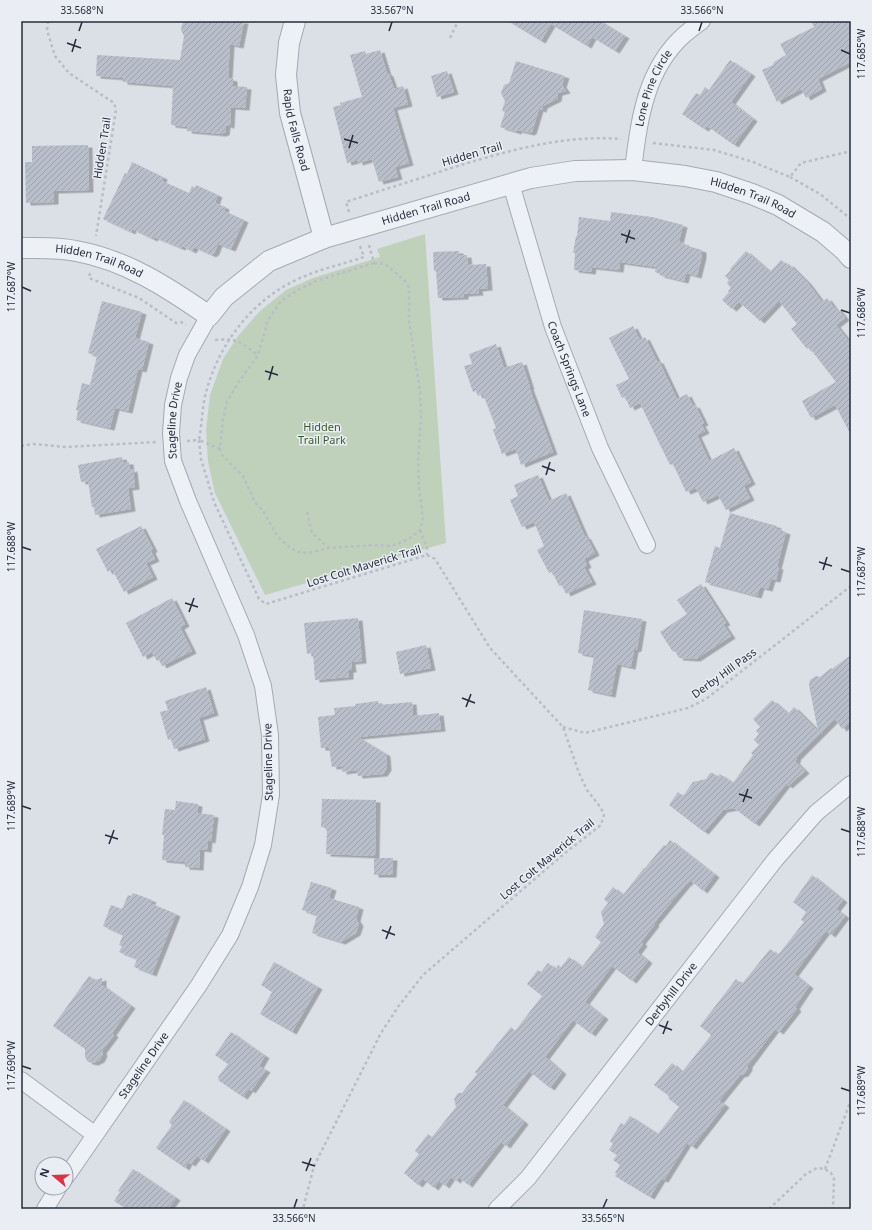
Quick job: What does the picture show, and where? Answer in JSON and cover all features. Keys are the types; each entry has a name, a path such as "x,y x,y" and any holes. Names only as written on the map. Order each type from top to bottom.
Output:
{"street":[{"name":"Rapid Falls Road","path":"295,21 286,75 290,113 324,238"},
{"name":"Lone Pine Circle","path":"633,170 642,107 651,80 667,55 684,35 702,21"},
{"name":"Hidden Trail Road","path":"21,248 48,248 75,251 105,258 133,268 209,316 224,297 269,261 324,238 531,178 575,171 633,170 685,176 716,182 752,194 778,205 823,232 851,258"},
{"name":"Coach Springs Lane","path":"511,184 553,327 600,448 647,545"},
{"name":"Stageline Drive","path":"74,1164 199,985 230,934 250,887 263,845 271,795 270,735 263,686 246,635 188,501 173,461 171,433 173,405 179,378 187,355 209,316"},
{"name":"Derbyhill Drive","path":"497,1209 528,1178 775,860 816,813 851,784"},
{"path":"21,1080 94,1134"},
{"path":"46,1209 53,1196"}],"path":[{"name":"Hidden Trail","path":"48,21 47,30 55,56 68,73 114,103 116,110 96,236"},
{"path":"450,38 458,21"},
{"name":"Hidden Trail","path":"349,212 346,202 491,156 526,147 569,140 618,139"},
{"path":"654,143 714,150 753,162 790,177 820,194 851,219"},
{"path":"790,177 801,163 851,151"},
{"path":"199,440 206,393 216,364 229,339 244,318 268,298 291,282 314,272 364,257 362,250"},
{"path":"374,263 385,264 404,280 409,288 409,321 420,391 421,416 418,467 423,520 420,530 406,540 390,546 374,545 329,548 308,553 297,552 278,537 263,511 255,502 243,476 222,455 220,449 223,419 227,402 236,386 258,356 268,320 281,301 298,290 316,281 374,263"},
{"path":"90,275 89,278 139,298 176,324"},
{"path":"229,339 236,340 258,356"},
{"path":"193,441 199,440 220,449"},
{"name":"Lost Colt Maverick Trail","path":"199,440 201,459 214,502 259,599 266,604 427,555 435,559 490,648 563,728 587,790 601,808 604,815 601,825 565,853 423,975 398,1007 381,1033 314,1166 303,1209"},
{"path":"21,446 33,444 66,447 154,442"},
{"path":"307,512 312,533 329,548"},
{"path":"420,530 427,548 427,555"},
{"name":"Derby Hill Pass","path":"563,728 585,733 688,708 706,699 851,586"},
{"path":"824,1169 851,1100"},
{"path":"769,1209 806,1174 817,1168 824,1169 831,1173 834,1179 833,1209"}],"green space":[{"name":"Hidden Trail Park","path":"425,234 446,543 265,595 215,493 208,462 206,430 210,395 223,359 238,336 260,311 286,290 313,278 380,257 377,249"}],"building":[{"path":"186,21 244,21 239,46 230,44 228,78 233,79 233,86 247,87 245,108 231,107 230,126 226,125 225,133 223,134 187,131 188,127 171,125 173,86 123,82 123,78 96,76 97,55 180,60 184,36 181,30 182,24"},
{"path":"508,21 600,21 625,36 615,51 592,37 587,46 551,24 541,41"},
{"path":"811,21 851,21 851,62 818,79 822,89 806,98 801,89 777,102 762,70 773,65 774,62 786,55 780,44 814,27"},
{"path":"380,50 394,89 403,86 408,104 393,108 409,163 395,167 398,177 379,182 372,159 358,163 358,160 347,163 333,107 341,105 340,103 362,97 350,55 365,51 366,54"},
{"path":"730,60 751,74 731,102 753,119 734,145 707,126 704,129 682,114 696,93 700,95 705,87 709,90"},
{"path":"516,61 565,76 562,85 566,91 558,93 557,99 543,106 542,110 539,109 532,132 530,133 517,130 517,132 500,127 505,112 502,111 505,101 501,93 504,85 509,83"},
{"path":"447,71 454,92 437,97 431,76"},
{"path":"88,145 89,190 54,191 54,202 26,203 25,162 32,162 32,146"},
{"path":"132,162 163,177 162,181 189,193 192,186 195,188 196,185 218,195 215,203 225,207 224,211 244,220 231,249 218,244 214,254 213,253 212,255 194,247 192,251 182,246 181,248 154,237 153,239 132,229 131,232 103,219 125,173 127,174"},
{"path":"611,212 652,217 683,225 679,242 702,250 697,276 686,273 684,281 660,275 655,272 656,267 620,262 619,270 592,267 591,272 574,270 575,253 573,253 579,217 610,221"},
{"path":"459,251 459,256 467,255 468,265 486,264 488,288 478,289 479,293 464,294 464,297 438,298 433,252"},
{"path":"746,251 770,272 781,260 787,265 789,264 807,282 822,302 827,298 835,309 837,308 845,318 836,325 851,344 848,347 851,351 851,435 835,405 811,418 802,401 836,382 809,347 807,349 791,329 797,324 779,301 760,321 739,302 732,309 722,300 731,288 727,283 729,280 725,276"},
{"path":"102,301 142,312 135,338 149,342 142,370 138,369 128,411 115,408 110,428 76,420 78,411 76,410 82,383 90,385 97,356 88,353"},
{"path":"633,326 640,340 645,337 657,361 659,361 677,399 687,394 693,406 695,405 704,423 701,424 705,431 697,435 709,461 734,448 751,482 744,486 750,498 726,510 718,495 703,502 696,488 686,492 673,464 670,465 640,403 630,408 625,396 622,398 616,385 629,379 609,338"},
{"path":"496,344 504,368 522,362 529,387 553,452 521,465 516,449 502,454 493,430 496,428 483,394 478,396 476,391 473,392 464,366 472,364 469,354"},
{"path":"122,457 123,462 129,462 130,470 133,469 135,487 128,488 131,509 95,515 94,507 92,507 88,481 81,482 78,465"},
{"path":"538,475 549,501 566,493 585,537 586,536 595,553 584,559 587,565 584,567 592,582 566,594 562,585 559,586 552,571 549,573 537,550 544,546 534,522 522,527 510,500 518,496 514,485"},
{"path":"730,513 777,526 777,529 786,532 777,567 779,567 776,580 771,579 768,589 760,587 757,596 705,582 715,546 720,548"},
{"path":"141,526 153,549 151,551 155,559 146,563 153,577 124,592 112,569 108,572 96,549"},
{"path":"701,584 726,623 723,624 731,636 696,659 679,658 675,651 673,652 660,632 687,614 677,600"},
{"path":"172,598 185,624 180,627 192,651 162,666 152,652 143,657 126,623"},
{"path":"584,610 642,619 637,649 634,650 631,667 617,664 611,695 588,690 594,656 578,653"},
{"path":"358,618 362,661 351,662 352,670 349,670 349,677 315,680 313,653 307,654 304,623"},
{"path":"426,645 431,668 400,674 396,652"},
{"path":"851,655 851,722 842,729 835,719 796,758 797,759 795,761 805,771 788,786 786,784 755,824 734,808 723,810 704,832 669,805 678,792 683,796 693,782 706,779 710,773 713,773 718,777 720,774 733,783 753,755 751,753 759,745 754,740 759,734 756,731 760,727 753,719 772,700 788,714 794,707 818,731 809,685 810,680 816,676 820,677"},
{"path":"206,687 214,713 199,718 205,739 174,749 171,739 168,740 160,712 168,710 165,701"},
{"path":"378,701 379,705 412,702 413,716 439,713 441,729 358,737 386,754 387,768 383,774 358,776 357,770 342,772 342,766 332,767 329,748 321,748 318,717 335,715 334,708 356,706 355,704"},
{"path":"322,799 376,800 375,856 326,854 327,828 321,827"},
{"path":"176,801 198,804 197,813 214,815 211,841 208,840 207,850 200,849 199,868 185,867 185,862 162,860 164,835 162,835 165,809 175,810"},
{"path":"670,840 715,875 703,891 690,880 654,923 655,924 641,942 643,944 637,952 648,961 632,981 612,966 585,1002 604,1017 591,1034 573,1020 545,1057 562,1072 550,1088 529,1071 503,1105 524,1122 506,1146 501,1142 468,1185 459,1177 456,1181 451,1177 445,1186 439,1181 434,1188 423,1179 418,1185 404,1173 419,1154 415,1151 428,1134 432,1137 456,1107 454,1099 458,1093 462,1093 477,1074 475,1072 511,1027 515,1031 542,996 527,984 538,970 541,972 548,963 556,969 558,965 561,967 569,957 582,967 601,942 595,937 604,924 601,912 608,903 604,899 613,887 623,895 644,868"},
{"path":"374,858 393,858 392,875 374,875"},
{"path":"812,875 843,900 836,909 845,916 831,935 826,931 794,974 809,986 795,1007 797,1009 779,1032 775,1029 748,1065 748,1068 744,1074 740,1075 719,1101 725,1105 692,1147 687,1143 664,1180 661,1179 650,1197 615,1176 617,1173 615,1173 620,1165 613,1160 617,1155 609,1150 613,1144 610,1141 621,1123 624,1125 630,1116 658,1134 679,1107 668,1098 669,1096 654,1085 672,1063 682,1072 711,1035 700,1026 736,979 742,984 770,949 778,955 804,922 801,920 806,912 793,902"},
{"path":"311,882 332,888 329,898 359,907 356,919 359,924 356,933 341,942 312,933 317,915 302,910"},
{"path":"133,893 152,900 150,903 176,914 152,974 134,967 137,959 119,952 122,946 119,945 123,935 103,926 111,905 122,909 128,895 131,896"},
{"path":"274,962 318,987 292,1032 260,1014 272,992 261,985"},
{"path":"89,976 95,980 102,978 102,985 131,1006 112,1033 114,1035 102,1051 103,1054 100,1060 94,1063 88,1062 85,1057 85,1049 53,1026"},
{"path":"231,1032 265,1056 259,1066 266,1070 251,1091 249,1089 243,1097 218,1080 218,1077 228,1064 215,1055"},
{"path":"184,1100 226,1129 204,1161 197,1156 191,1164 188,1162 185,1168 156,1148 172,1125 169,1122"},
{"path":"133,1169 176,1198 168,1209 127,1209 114,1201 120,1192 118,1191"}]}
